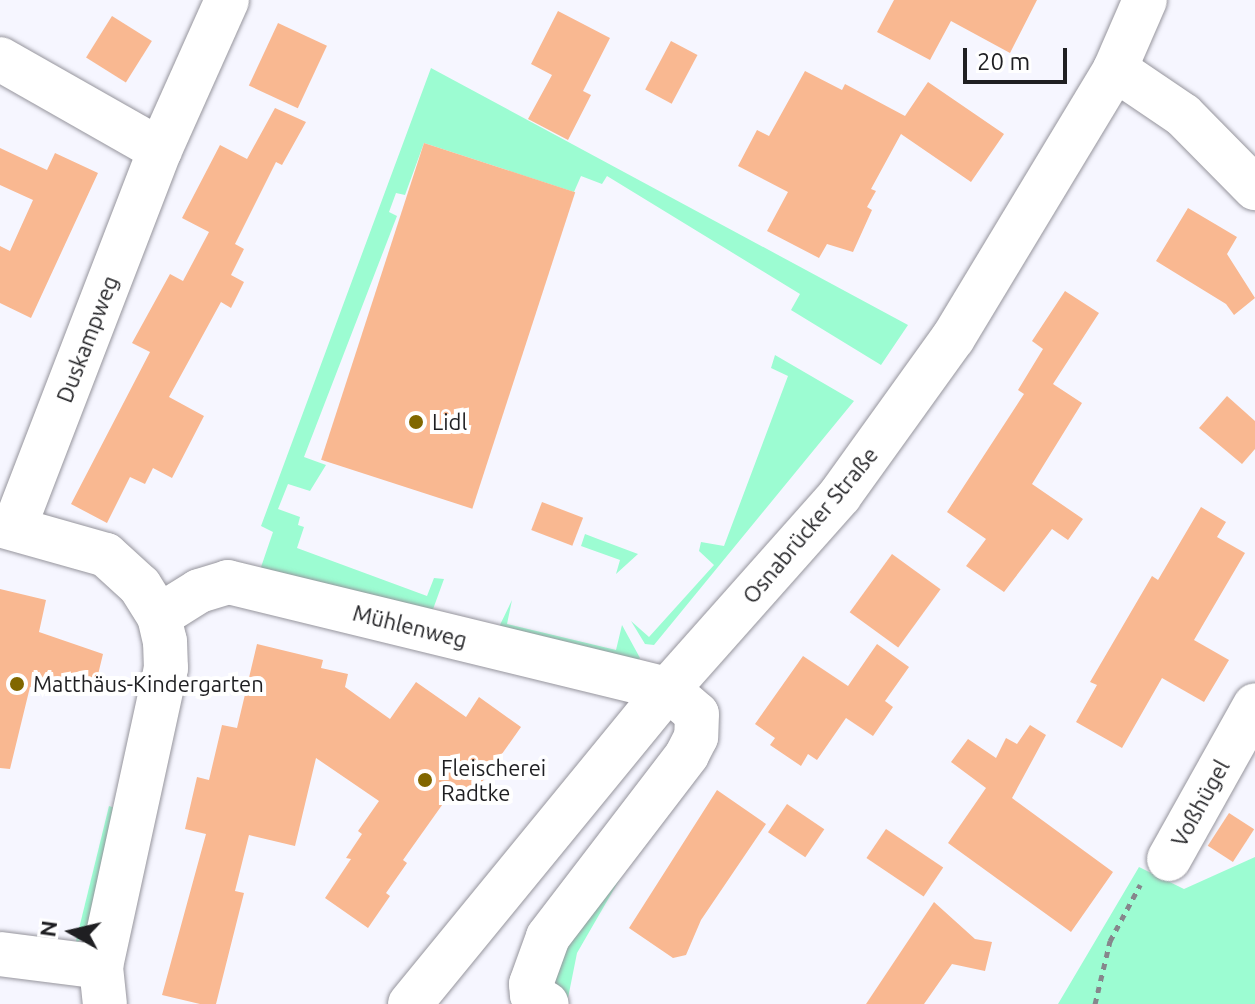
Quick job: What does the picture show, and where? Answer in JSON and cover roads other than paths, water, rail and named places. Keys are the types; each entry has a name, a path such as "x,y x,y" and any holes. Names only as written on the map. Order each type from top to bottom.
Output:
{"street":[{"name":"Duskampweg","path":"7,526 160,150 227,0"},
{"name":"Osnabrücker Straße","path":"410,1004 668,689 840,495 953,338 1115,69 1145,0"},
{"path":"0,59 160,150"},
{"path":"1115,69 1183,115 1255,188"},
{"path":"0,954 103,986 166,668 159,616 140,586 106,555 7,526"},
{"name":"Mühlenweg","path":"159,616 199,591 228,582 668,689"},
{"path":"547,1004 532,995 531,984 548,937 696,737 697,714 668,689"},
{"name":"Voßhügel","path":"1169,859 1255,705"}],"place":[{"name":"Lidl","path":"416,422"},
{"name":"Matthäus-Kindergarten","path":"17,684"},
{"name":"Fleischerei Radtke","path":"425,780"}]}
